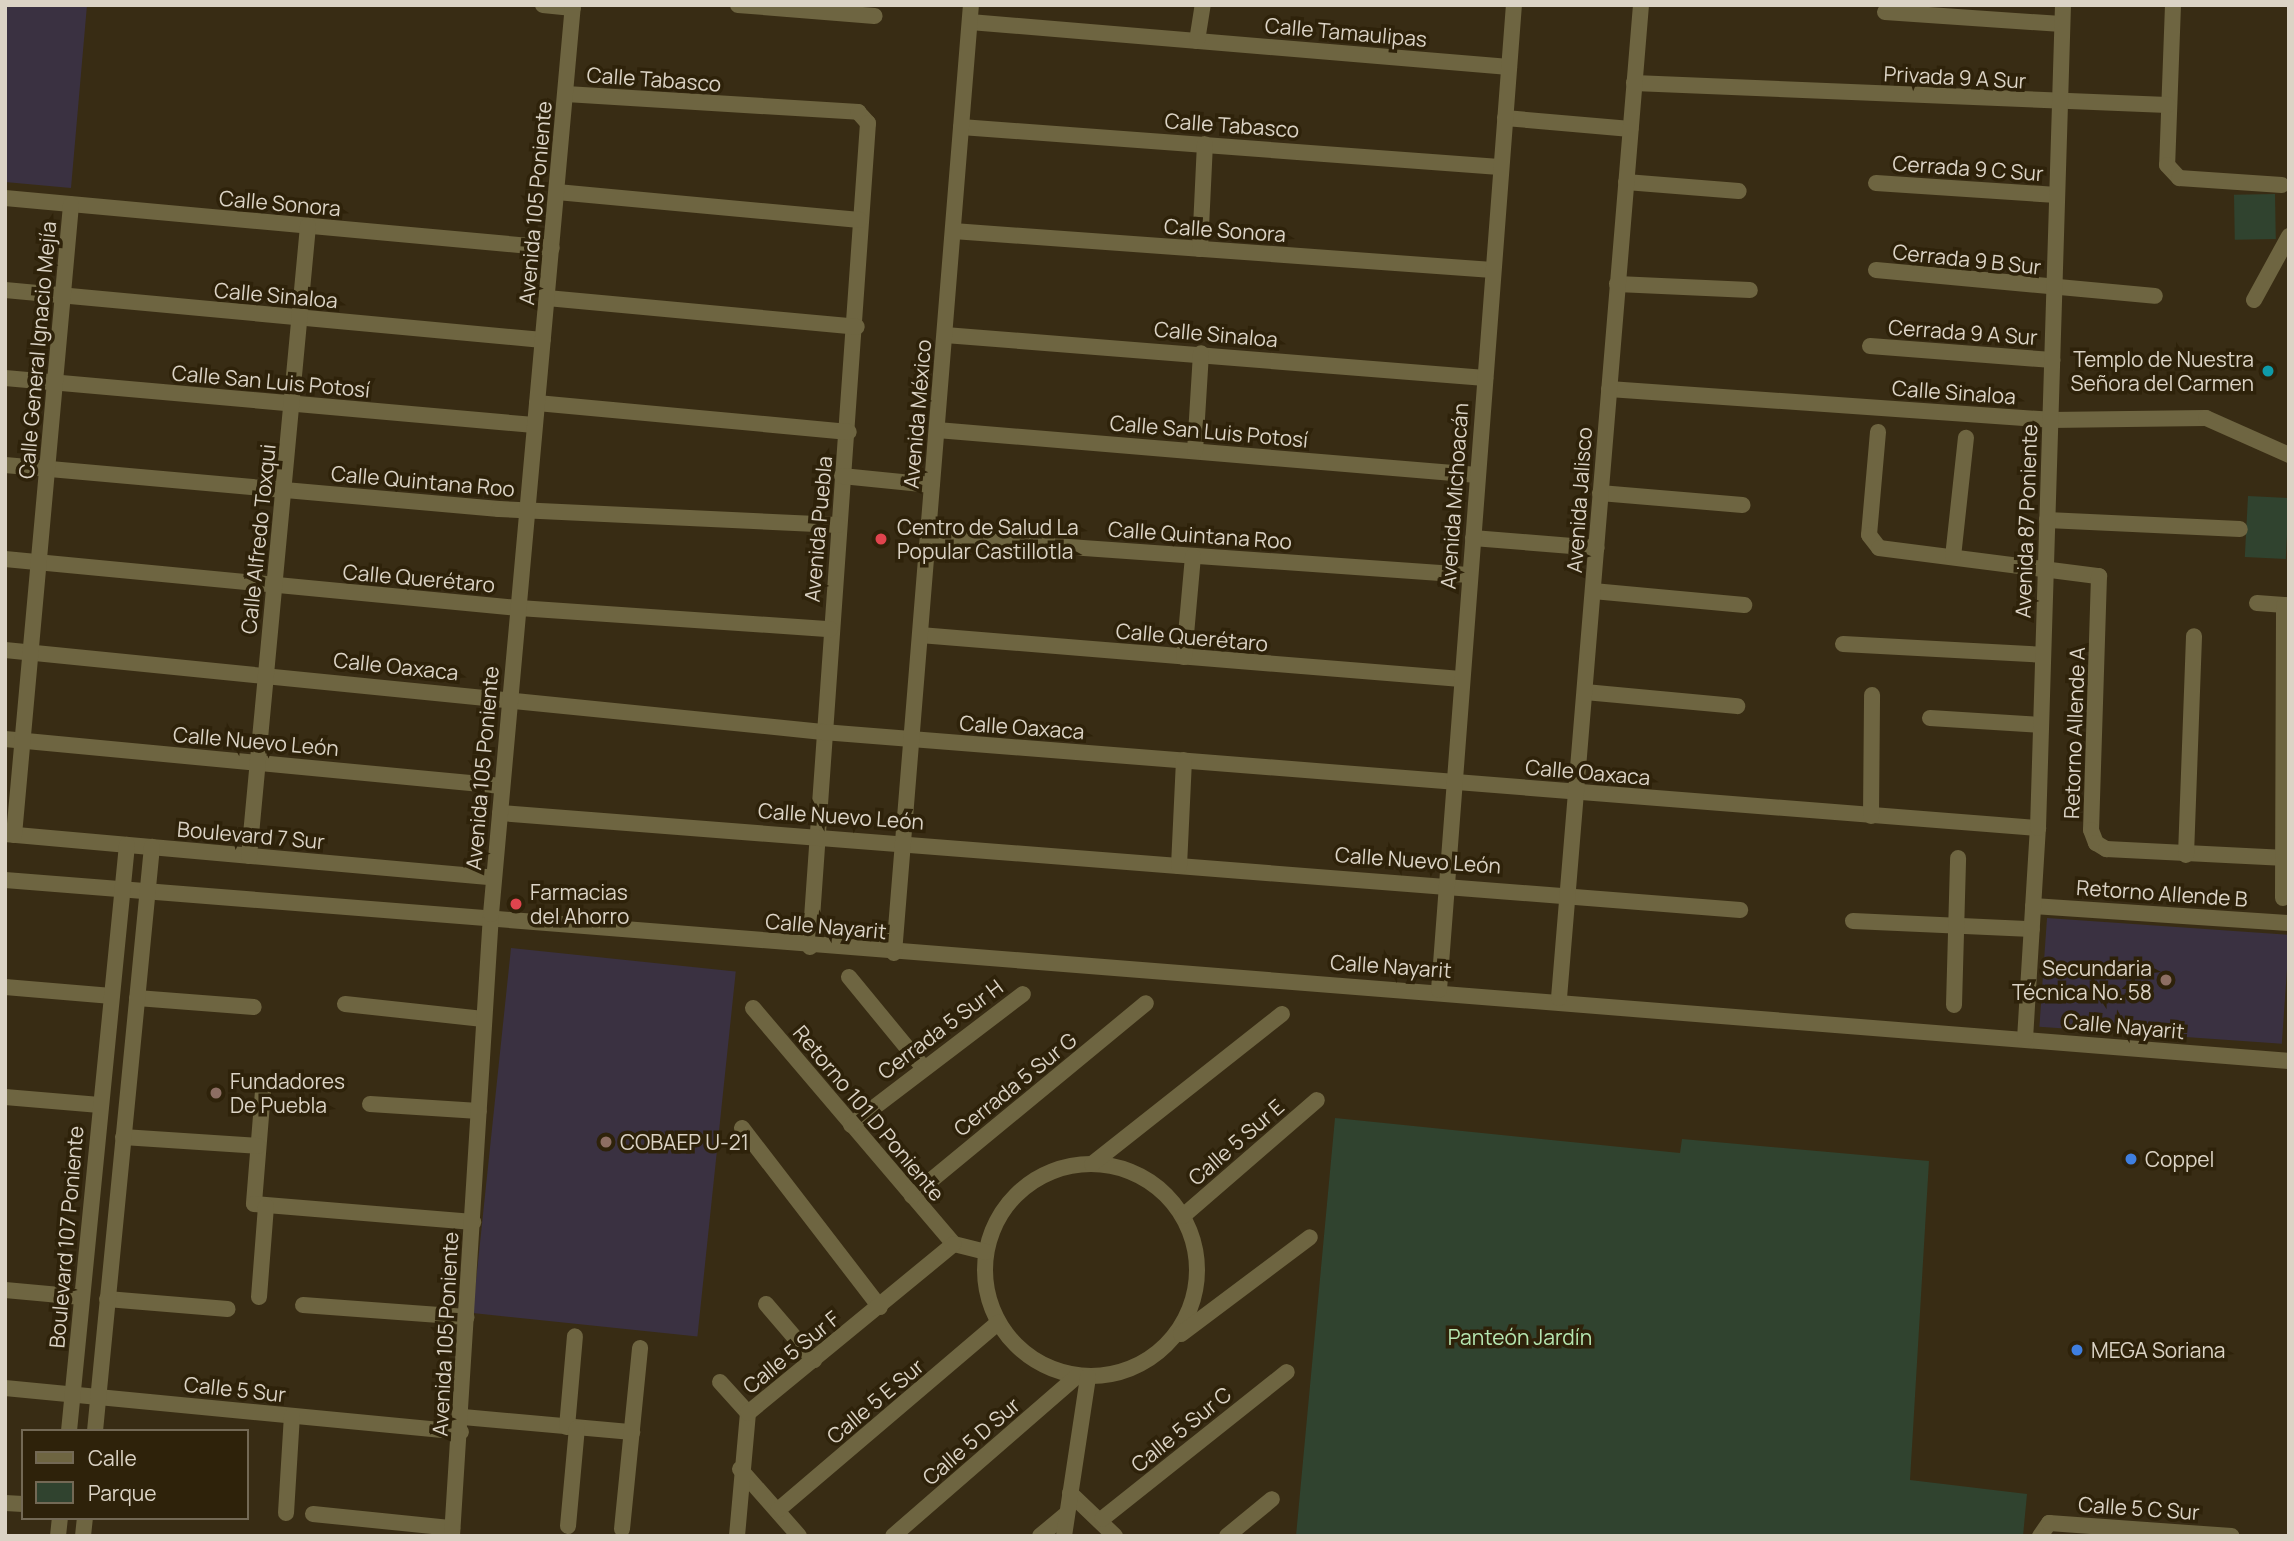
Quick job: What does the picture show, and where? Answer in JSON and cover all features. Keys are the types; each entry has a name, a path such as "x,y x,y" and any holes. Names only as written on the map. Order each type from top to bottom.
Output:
{"street":[{"path":"543,5 573,7"},
{"path":"738,5 875,16"},
{"name":"Avenida México","path":"894,953 971,5"},
{"path":"1197,41 1203,5"},
{"name":"Avenida Michoacán","path":"1439,990 1514,5"},
{"name":"Avenida Jalisco","path":"1559,998 1580,793 1600,493 1641,5"},
{"name":"Avenida 87 Poniente","path":"2025,1039 2038,828 2063,5"},
{"path":"2173,5 2167,165 2179,178 2282,185"},
{"name":"Avenida 105 Poniente","path":"452,1532 462,1424 483,1019 508,699 519,608 573,7"},
{"path":"1885,12 2062,24"},
{"name":"Calle Tamaulipas","path":"970,22 1508,67"},
{"name":"Privada 9 A Sur","path":"1634,83 2168,105"},
{"name":"Calle Tabasco","path":"566,94 865,116"},
{"name":"Avenida Puebla","path":"810,947 830,629 857,327 865,116"},
{"path":"1505,118 1631,129"},
{"name":"Calle Tabasco","path":"961,127 1500,167"},
{"path":"1200,249 1205,144"},
{"path":"1626,182 1739,191"},
{"name":"Cerrada 9 C Sur","path":"1877,183 2057,195"},
{"path":"557,192 860,220"},
{"name":"Calle Sonora","path":"5,198 552,248"},
{"name":"Calle General Ignacio Mejía","path":"10,834 22,740 57,383 71,205"},
{"name":"Calle Alfredo Toxqui","path":"249,856 308,226"},
{"name":"Calle Sonora","path":"953,231 1493,270"},
{"path":"2254,300 2289,236"},
{"name":"Cerrada 9 B Sur","path":"1876,270 2054,289 2155,296"},
{"path":"1617,284 1750,290"},
{"name":"Calle Sinaloa","path":"5,290 543,340"},
{"path":"547,298 857,327"},
{"name":"Calle Sinaloa","path":"944,335 1201,353 1485,378"},
{"name":"Cerrada 9 A Sur","path":"1870,346 2052,360"},
{"path":"1195,451 1201,353"},
{"name":"Calle San Luis Potosí","path":"5,378 534,425"},
{"name":"Calle Sinaloa","path":"1609,389 2050,420 2206,418 2289,456"},
{"path":"537,403 849,432"},
{"name":"Calle San Luis Potosí","path":"937,430 1477,475"},
{"path":"1878,432 1869,535 1880,548 2045,568"},
{"path":"1953,557 1966,438"},
{"name":"Calle Quintana Roo","path":"5,465 526,510 838,525"},
{"path":"842,476 932,485"},
{"path":"1600,493 1742,505"},
{"path":"2047,520 2240,529"},
{"name":"Calle Quintana Roo","path":"928,537 1469,575"},
{"path":"1473,538 1597,548"},
{"path":"1184,657 1193,556"},
{"name":"Calle Querétaro","path":"5,559 519,608 830,629"},
{"name":"Retorno Allende A","path":"2045,568 2093,572 2101,584 2091,830 2095,843 2186,855 2281,858"},
{"path":"1593,591 1744,605"},
{"path":"2257,603 2286,605 2281,858 2283,898"},
{"name":"Calle Querétaro","path":"920,635 1461,679"},
{"path":"2186,855 2194,636"},
{"path":"1843,644 2043,655"},
{"name":"Calle Oaxaca","path":"5,650 266,673 823,732 2038,828"},
{"path":"1585,692 1737,706"},
{"path":"1871,816 1872,695"},
{"path":"1930,718 2041,724"},
{"name":"Calle Nuevo León","path":"5,739 502,786"},
{"path":"1179,866 1184,760"},
{"name":"Calle Nuevo León","path":"500,813 904,841 1179,866 1569,892 1740,910"},
{"name":"Boulevard 7 Sur","path":"10,834 494,878"},
{"name":"Boulevard 107 Poniente","path":"69,1429 127,845"},
{"path":"94,1429 152,847"},
{"path":"1954,1005 1958,858"},
{"path":"5,880 147,894 491,914"},
{"name":"Retorno Allende B","path":"2033,906 2289,923"},
{"name":"Calle Nayarit","path":"491,914 810,947 1559,998 2289,1061"},
{"path":"1853,921 1955,928 2032,929"},
{"path":"849,977 922,1066"},
{"path":"5,987 112,996"},
{"name":"Cerrada 5 Sur H","path":"850,1125 922,1066 1023,994"},
{"path":"137,998 254,1007"},
{"name":"Cerrada 5 Sur G","path":"912,1196 1146,1003"},
{"path":"345,1004 483,1019"},
{"name":"Retorno 101 D Poniente","path":"753,1008 954,1244"},
{"path":"1091,1164 1282,1014"},
{"path":"107,1047 132,1049"},
{"path":"259,1297 258,1146 263,1091"},
{"path":"5,1097 100,1105"},
{"name":"Calle 5 Sur E","path":"1182,1216 1317,1100"},
{"path":"370,1104 479,1111"},
{"path":"742,1128 880,1307"},
{"path":"123,1137 258,1146"},
{"path":"1174,1339 1196,1292 1195,1252 1182,1216 1142,1177 1091,1164 1052,1170 1028,1184 1001,1214 986,1252 986,1288 999,1323 1023,1353 1082,1377 1135,1368 1174,1339 1310,1237"},
{"path":"260,1205 473,1222"},
{"path":"954,1244 986,1252"},
{"name":"Calle 5 Sur F","path":"737,1536 740,1469 748,1413 954,1244"},
{"path":"86,1245 112,1247"},
{"path":"5,1290 82,1297"},
{"path":"107,1299 228,1309"},
{"path":"303,1304 467,1317"},
{"path":"766,1304 814,1360"},
{"name":"Calle 5 E Sur","path":"778,1510 999,1323"},
{"path":"568,1526 575,1336"},
{"path":"622,1529 640,1348"},
{"name":"Calle 5 Sur C","path":"1102,1520 1287,1372"},
{"path":"1064,1536 1082,1377"},
{"name":"Calle 5 D Sur","path":"893,1536 1082,1377"},
{"path":"720,1382 748,1413"},
{"name":"Calle 5 Sur","path":"5,1388 292,1416 632,1432"},
{"path":"286,1513 292,1416"},
{"path":"740,1469 799,1536"},
{"path":"1070,1493 1102,1520 1115,1536"},
{"path":"1227,1536 1272,1499"},
{"path":"313,1514 452,1532"},
{"path":"1040,1536 1065,1515"},
{"name":"Calle 5 C Sur","path":"2042,1531 2232,1536"}],"shaded area":[{"path":"5,5 87,5 71,188 5,182"},
{"name":"Secundaria Técnica No. 58","path":"2047,918 2289,935 2282,1044 2039,1027"},
{"name":"COBAEP U-21","path":"511,948 736,972 697,1337 473,1313"}],"green space":[{"path":"2275,194 2276,239 2235,240 2234,195"},
{"path":"2248,496 2289,498 2286,559 2245,557"},
{"name":"Panteón Jardín","path":"1335,1118 1680,1153 1682,1139 1929,1161 1910,1480 2027,1494 2023,1536 1296,1536"}],"place":[{"name":"Templo de Nuestra Señora del Carmen","path":"2268,371"},
{"name":"Centro de Salud La Popular Castillotla","path":"881,539"},
{"name":"Farmacias del Ahorro","path":"516,904"},
{"name":"Secundaria Técnica No. 58","path":"2166,980"},
{"name":"Fundadores De Puebla","path":"216,1093"},
{"name":"COBAEP U-21","path":"606,1142"},
{"name":"Coppel","path":"2131,1159"},
{"name":"MEGA Soriana","path":"2077,1350"}]}
